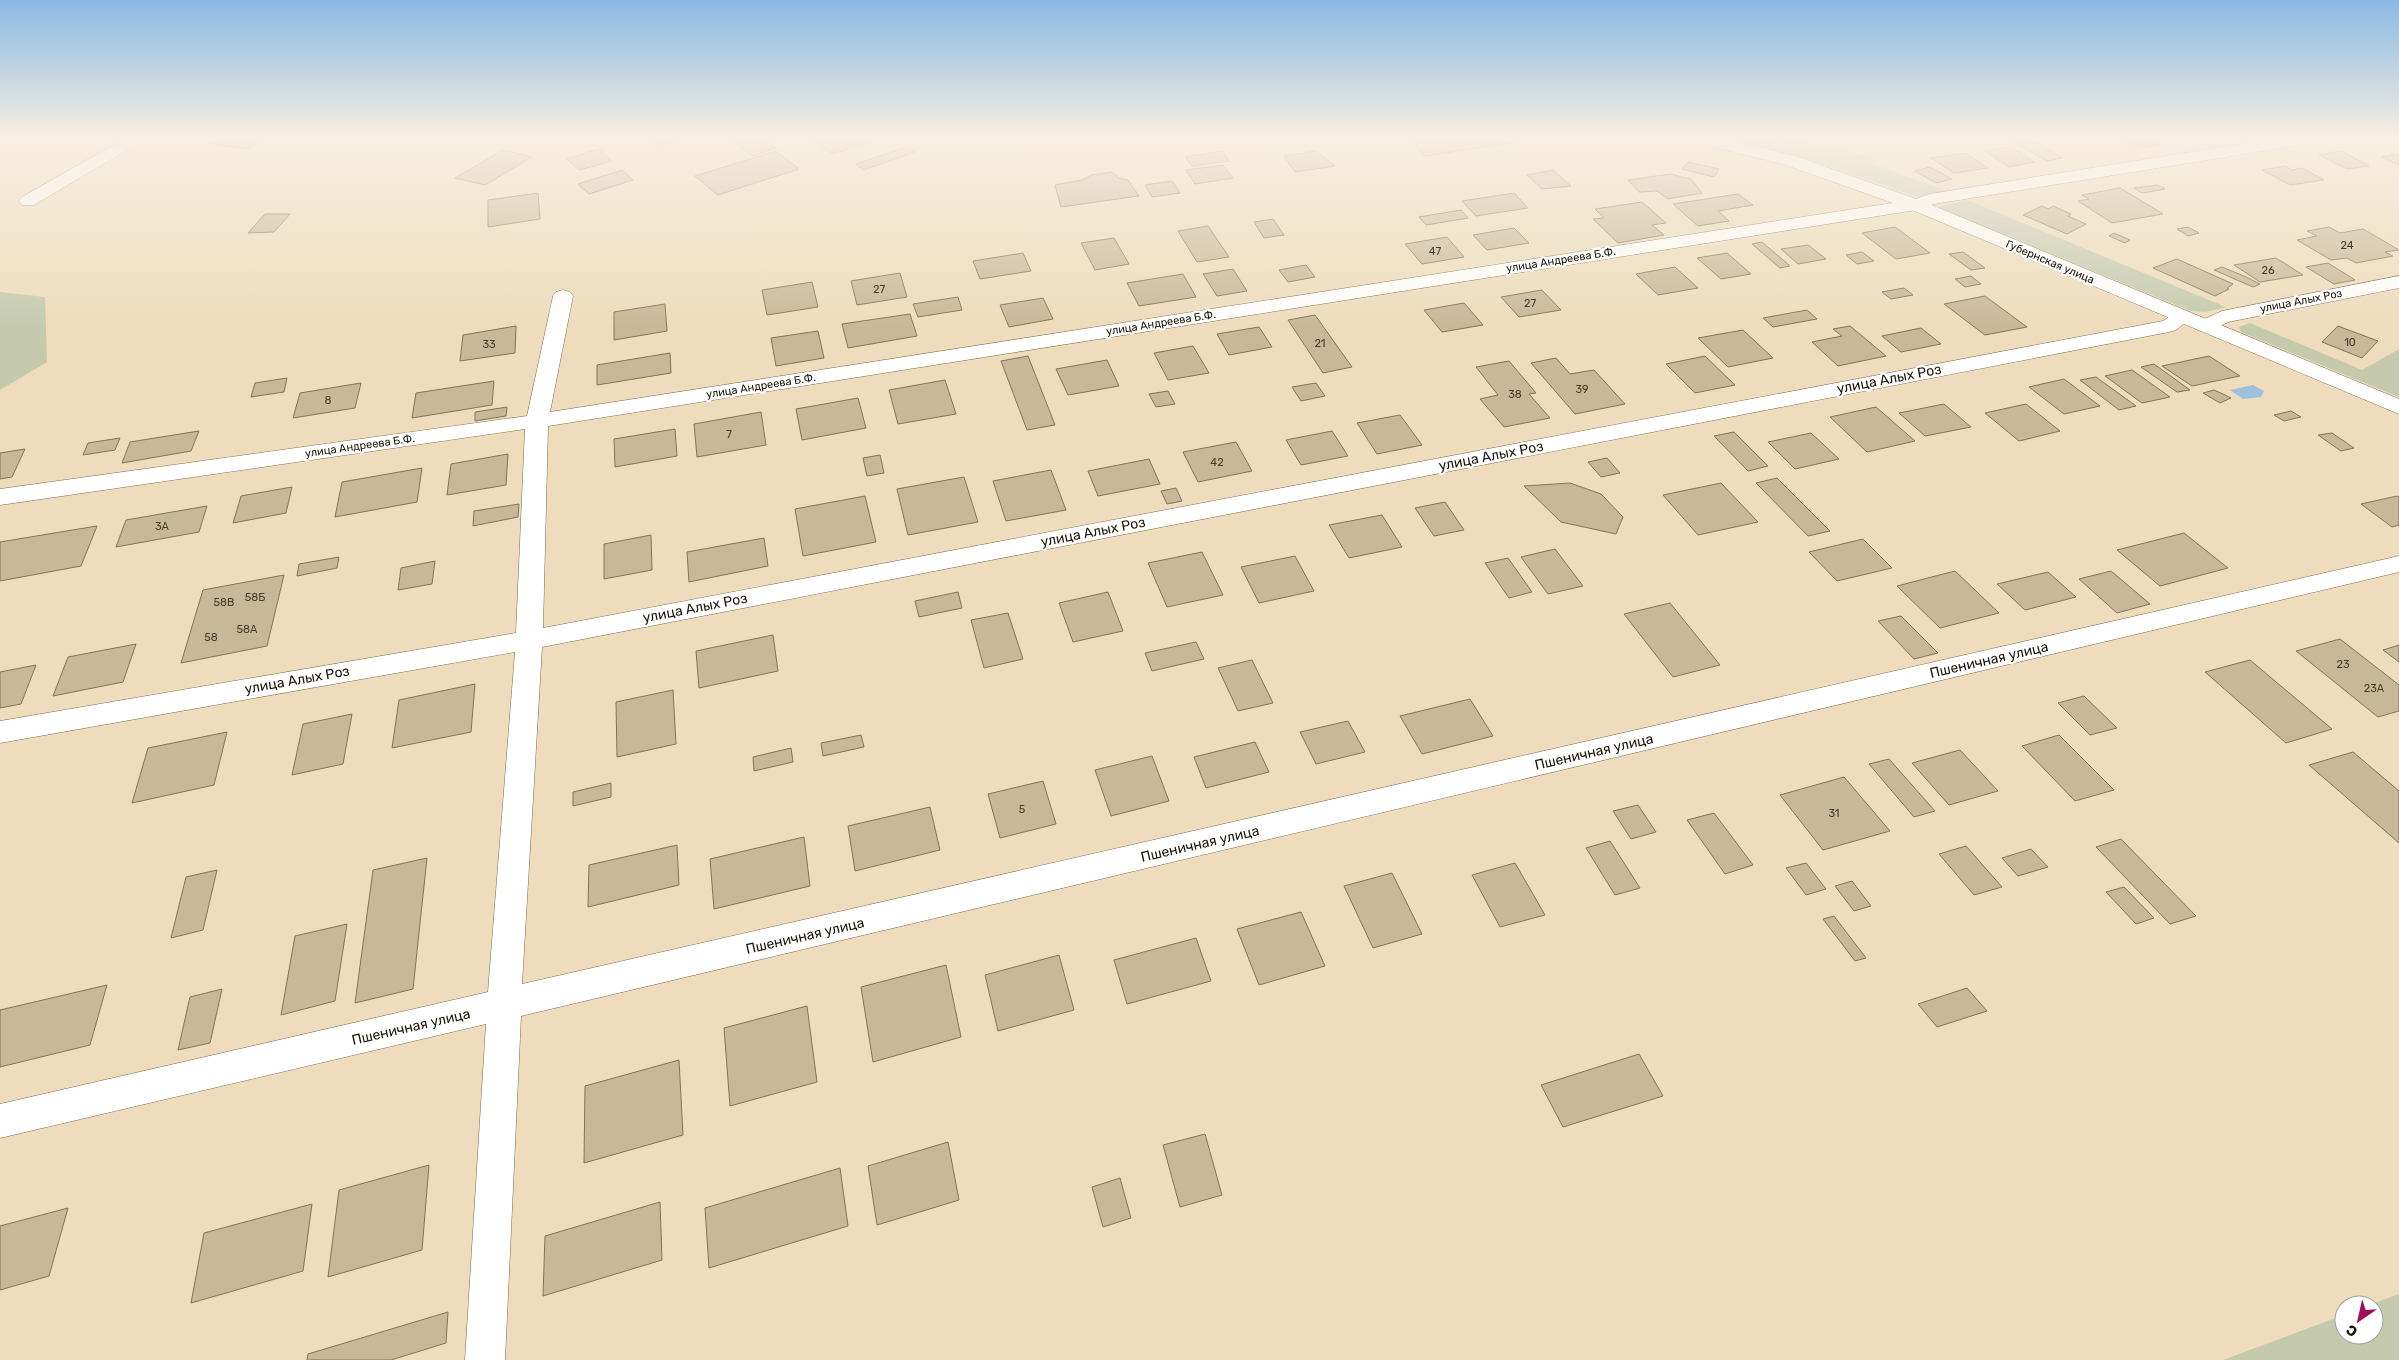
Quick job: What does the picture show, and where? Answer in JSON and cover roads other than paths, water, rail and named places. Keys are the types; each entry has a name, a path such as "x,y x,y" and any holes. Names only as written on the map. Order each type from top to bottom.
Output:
{"street":[{"name":"Губернская улица","path":"1904,200 2399,407"},
{"name":"улица Андреева Б.Ф.","path":"0,497 537,420 1916,205 1927,200"},
{"name":"улица Алых Роз","path":"2205,326 2222,317 2399,282"},
{"path":"484,1360 504,1006 529,640 537,420 564,296"},
{"name":"улица Алых Роз","path":"0,732 529,640 2170,326 2182,317"},
{"name":"Пшеничная улица","path":"0,1121 504,1006 2399,564"}],"water":[{"path":"2253,385 2264,391 2261,397 2243,399 2230,390"}]}
